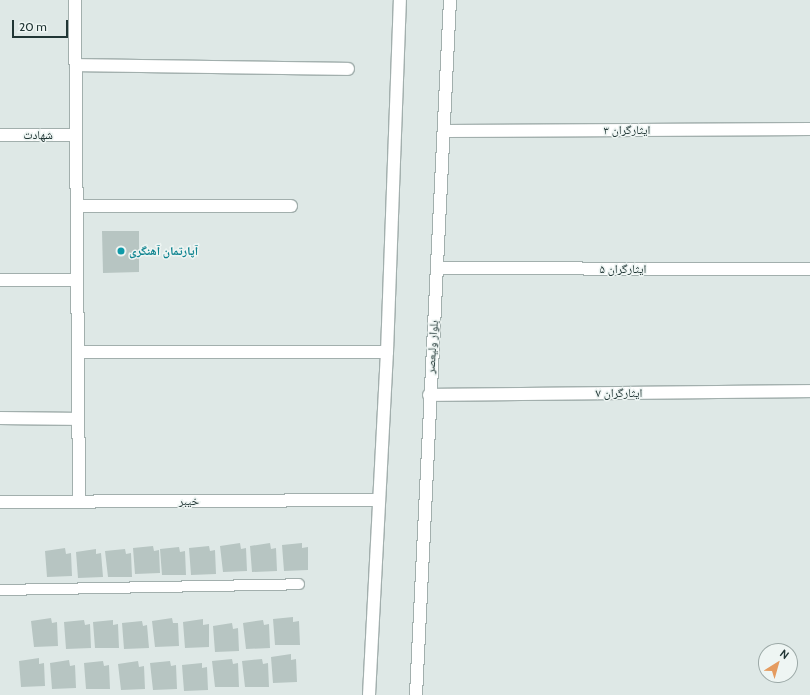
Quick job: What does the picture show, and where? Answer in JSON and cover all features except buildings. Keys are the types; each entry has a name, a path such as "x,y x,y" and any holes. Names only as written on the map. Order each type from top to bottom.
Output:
{"street":[{"path":"75,0 79,501"},
{"path":"369,695 378,500 387,352 400,0"},
{"name":"بلوار ولیعصر","path":"416,695 429,395 437,268 450,0"},
{"path":"76,65 348,69"},
{"name":"ایثارگران ۳","path":"444,131 810,129"},
{"name":"شهادت","path":"0,135 76,135"},
{"path":"77,206 291,206"},
{"name":"ایثارگران ۵","path":"437,268 810,269"},
{"path":"0,280 77,280"},
{"path":"78,352 387,352"},
{"name":"ایثارگران ۷","path":"429,395 810,391"},
{"path":"0,418 78,419"},
{"name":"خیبر","path":"0,502 378,500"}],"lane":[{"path":"0,590 299,584"}],"place":[{"name":"آپارتمان آهنگری","path":"121,251"}]}
